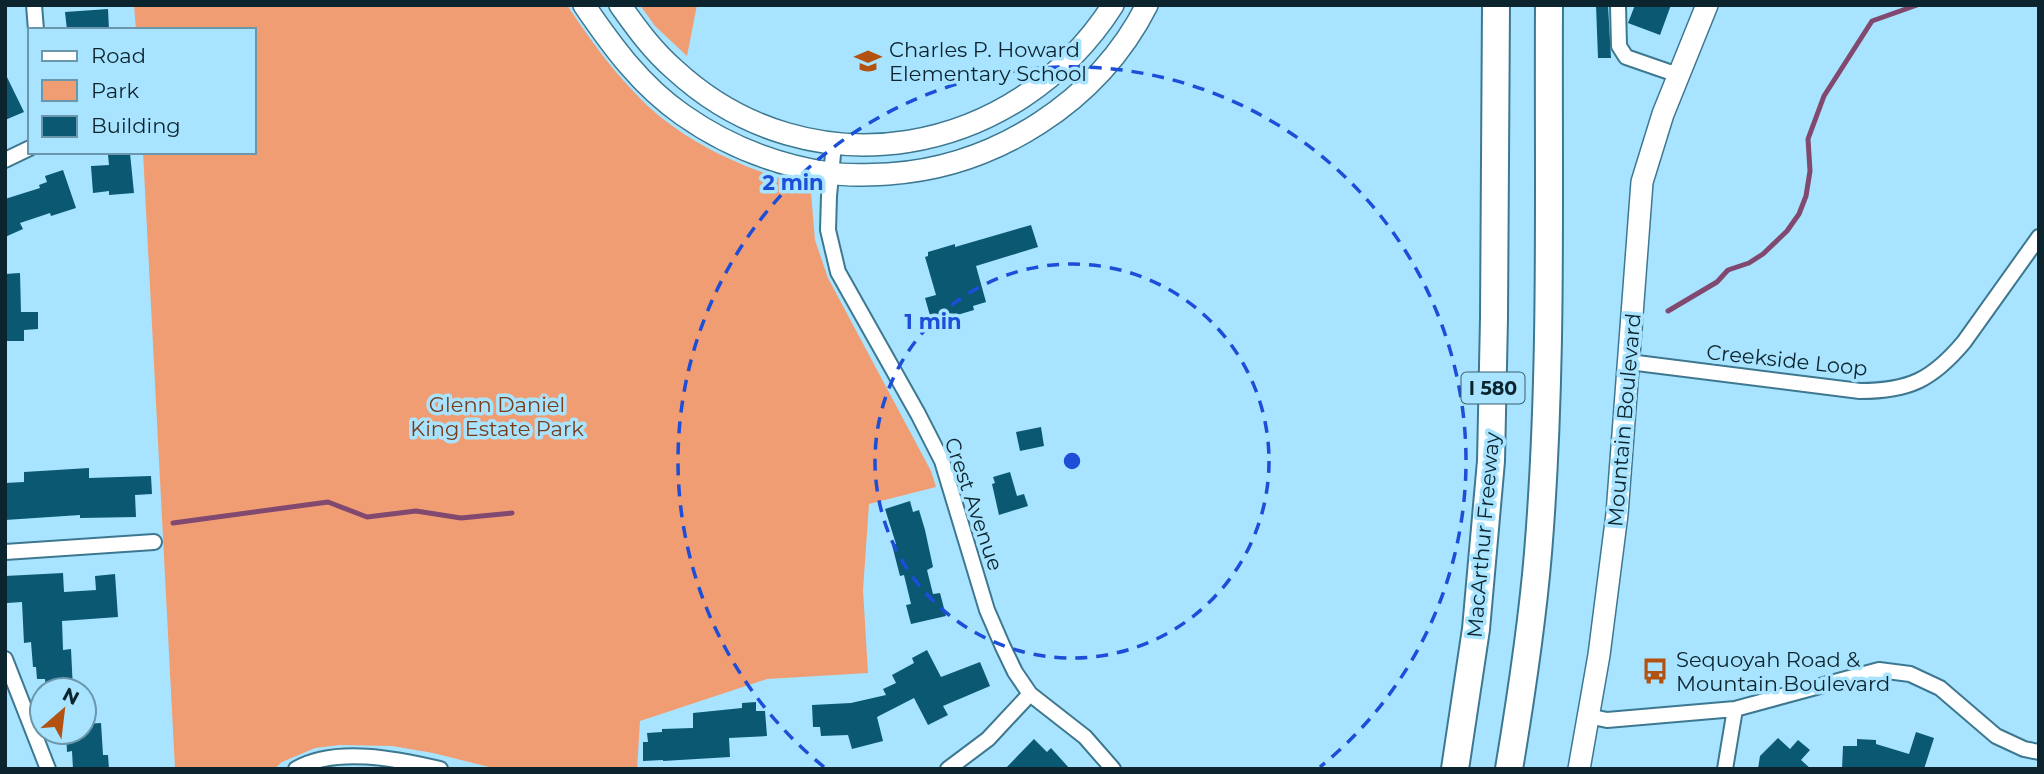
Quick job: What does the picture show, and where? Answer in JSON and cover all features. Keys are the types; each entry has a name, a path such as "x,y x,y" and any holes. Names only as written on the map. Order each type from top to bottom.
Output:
{"highway":[{"name":"MacArthur Freeway","path":"1455,769 1476,629 1491,461 1496,5"},
{"name":"I 580","path":"1509,769 1530,637 1543,468 1547,345 1549,5"}],"street":[{"path":"34,5 36,28"},
{"path":"584,5 631,69 682,115 745,150 785,164 831,173 864,175 907,173 942,166 983,153 1015,138 1076,96 1105,68 1147,5"},
{"path":"620,5 653,50 699,90 755,122 791,135 834,144 863,146 898,144 936,137 1002,111 1059,69 1102,22 1113,5"},
{"path":"1618,5 1619,46 1626,57 1678,75"},
{"name":"Mountain Boulevard","path":"1579,769 1611,567 1623,446 1642,182 1663,114 1707,5"},
{"name":"Crest Avenue","path":"834,144 828,196 828,230 838,272 942,461 987,610 1011,664 1030,694 1085,737 1113,769"},
{"path":"5,160 28,149"},
{"name":"Creekside Loop","path":"1629,362 1860,391 1896,389 1917,383 1937,369 1964,342 2039,237"},
{"path":"5,552 153,542"},
{"path":"5,659 48,769"},
{"path":"1588,716 1607,720 1735,709 1879,670 1910,674 1940,688 1996,736 2024,749 2039,752"},
{"path":"948,769 988,739 1030,694"},
{"path":"1725,769 1735,709"},
{"path":"296,769 307,762 341,756 401,760 440,769"}],"green space":[{"name":"Glenn Daniel King Estate Park","path":"134,5 567,5 615,71 668,123 729,159 796,183 811,193 815,240 828,278 931,471 936,487 869,504 863,590 868,673 767,679 640,721 637,769 497,769 392,746 340,745 315,748 282,762 274,769 175,769 143,154 256,154 256,28 136,28"},
{"path":"640,5 697,5 687,56 655,26"}],"building":[{"path":"1596,5 1608,5 1611,58 1598,58"},
{"path":"1635,5 1671,5 1660,35 1628,23"},
{"path":"108,9 109,28 67,28 65,12"},
{"path":"5,73 24,112 5,120"},
{"path":"130,154 134,193 93,193 91,166 109,165 108,155"},
{"path":"63,170 76,208 20,223 23,229 5,237 5,199 40,188 39,185 47,182 45,176"},
{"path":"1031,225 1038,247 976,266 986,302 973,306 974,310 947,318 946,314 931,319 925,298 936,295 925,257 928,252"},
{"path":"20,273 21,312 38,312 38,329 24,330 24,341 5,341 5,274"},
{"path":"1041,427 1044,446 1020,451 1016,432"},
{"path":"89,468 89,478 151,476 152,494 135,495 136,517 80,518 80,515 5,520 5,483 24,482 24,472"},
{"path":"1010,472 1017,496 1024,494 1028,506 999,515 993,477"},
{"path":"910,501 913,512 919,510 933,567 927,570 933,594 940,593 946,616 911,624 906,605 911,604 904,575 900,576 892,545 896,544 885,509"},
{"path":"63,573 64,592 96,590 95,576 115,574 118,617 62,621 63,650 71,649 72,676 37,676 36,667 33,667 31,642 24,643 22,602 7,603 5,576"},
{"path":"927,650 941,677 980,662 990,686 943,706 948,715 928,725 914,698 877,717 883,741 852,749 848,735 821,736 820,727 813,727 812,705 851,703 886,695 883,689 896,683 892,675 914,663 912,658"},
{"path":"756,702 756,711 765,711 767,736 729,738 730,757 643,761 643,742 648,742 647,733 662,732 662,729 693,728 693,713 742,708 742,703"},
{"path":"98,723 101,723 103,755 108,755 109,769 73,769 72,751 67,752 67,746 98,746"},
{"path":"1916,732 1934,738 1924,769 1842,769 1843,746 1857,746 1857,739 1876,740 1876,744 1909,754"},
{"path":"1778,738 1790,749 1798,740 1810,750 1801,760 1811,769 1758,769 1760,756"},
{"path":"1034,739 1047,752 1051,748 1070,769 1005,769"}],"waterway":[{"path":"1668,311 1717,282 1728,270 1749,263 1763,254 1787,231 1799,214 1806,196 1810,171 1808,139 1824,96 1872,21 1917,5"},
{"path":"173,523 328,502 367,517 416,511 461,518 512,513"}],"place":[{"name":"Charles P. Howard Elementary School","path":"868,61"},
{"name":"Sequoyah Road & Mountain Boulevard","path":"1655,671"}]}
